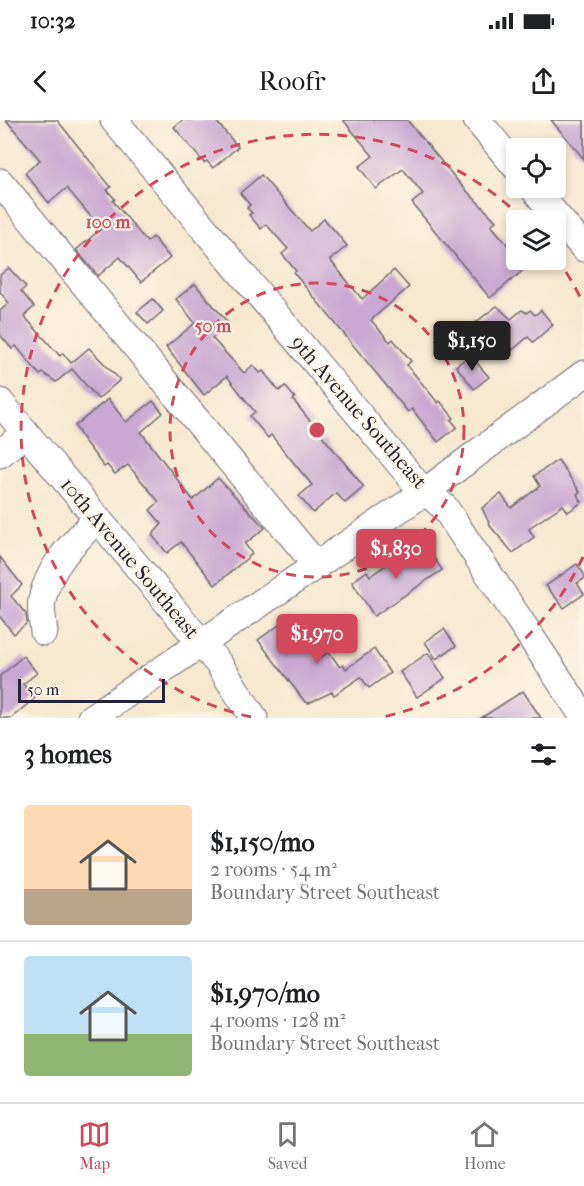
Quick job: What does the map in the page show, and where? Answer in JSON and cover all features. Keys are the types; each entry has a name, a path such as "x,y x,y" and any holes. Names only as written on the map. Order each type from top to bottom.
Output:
{"street":[{"name":"9th Avenue Southeast","path":"114,120 415,482 445,508 584,717"},
{"path":"477,120 506,155"},
{"path":"0,182 317,566"},
{"path":"542,198 584,248"},
{"path":"91,718 426,491 584,374"},
{"name":"10th Avenue Southeast","path":"0,402 218,663 254,718"},
{"path":"0,454 25,433"},
{"path":"44,632 41,601 52,573 65,550 97,519"}],"building":[{"path":"6,120 57,120 111,187 107,190 115,199 113,201 147,242 153,237 170,258 141,282 120,257 98,276 76,250 101,229 67,188 49,203 25,173 40,160"},
{"path":"183,120 215,120 238,147 213,168 207,161 204,163 174,127"},
{"path":"343,120 407,120 461,185 496,221 491,225 506,243 506,270 524,270 490,298 412,203 423,194 403,169 376,189 359,167 373,156"},
{"path":"551,120 584,120 584,159"},
{"path":"261,175 310,231 324,219 335,231 347,246 330,260 362,299 394,270 409,287 371,320 390,342 393,339 411,361 407,365 438,403 440,401 454,418 451,420 457,427 438,442 412,409 408,412 294,273 296,271 282,254 288,249 266,224 261,229 249,215 252,213 247,208 250,205 240,193"},
{"path":"9,268 26,287 21,291 34,307 24,316 60,356 63,353 71,363 89,348 120,380 98,399 72,369 56,382 43,373 40,375 16,346 12,349 0,335 0,311 9,303 0,292 0,275"},
{"path":"195,284 229,324 212,338 244,373 253,365 260,373 263,371 279,391 285,386 295,398 293,400 364,487 345,503 336,493 313,513 299,496 312,485 271,435 268,438 250,416 255,412 227,376 204,395 166,347 195,323 176,299"},
{"path":"153,299 163,311 148,324 137,312"},
{"path":"497,306 511,319 522,310 527,313 530,310 535,315 541,310 553,325 533,342 528,337 510,352 497,335 480,348 466,330"},
{"path":"470,355 489,377 474,389 456,366"},
{"path":"108,399 126,422 153,401 163,413 141,432 193,500 218,478 265,528 245,544 252,554 215,585 181,542 167,553 152,535 162,524 150,510 159,502 128,465 115,474 107,465 104,467 75,426"},
{"path":"558,460 580,492 577,494 582,502 568,512 563,505 532,526 529,529 534,537 513,553 491,527 482,508 501,494 511,508 540,486 534,476"},
{"path":"418,549 424,558 431,553 442,570 374,616 352,582 367,571 370,576 405,552 408,556"},
{"path":"0,557 22,585 11,596 26,614 27,623 14,634 0,617"},
{"path":"577,564 584,574 584,579 577,583 584,594 564,608 546,586"},
{"path":"289,618 317,660 329,652 340,667 343,665 346,669 374,649 390,673 369,688 361,677 334,695 332,692 309,703 305,702 258,640"},
{"path":"444,629 456,646 436,659 425,642"},
{"path":"428,653 445,678 417,697 400,672"},
{"path":"23,656 37,673 23,684 35,698 11,718 0,718 0,676"},
{"path":"523,691 541,718 481,718"}]}
